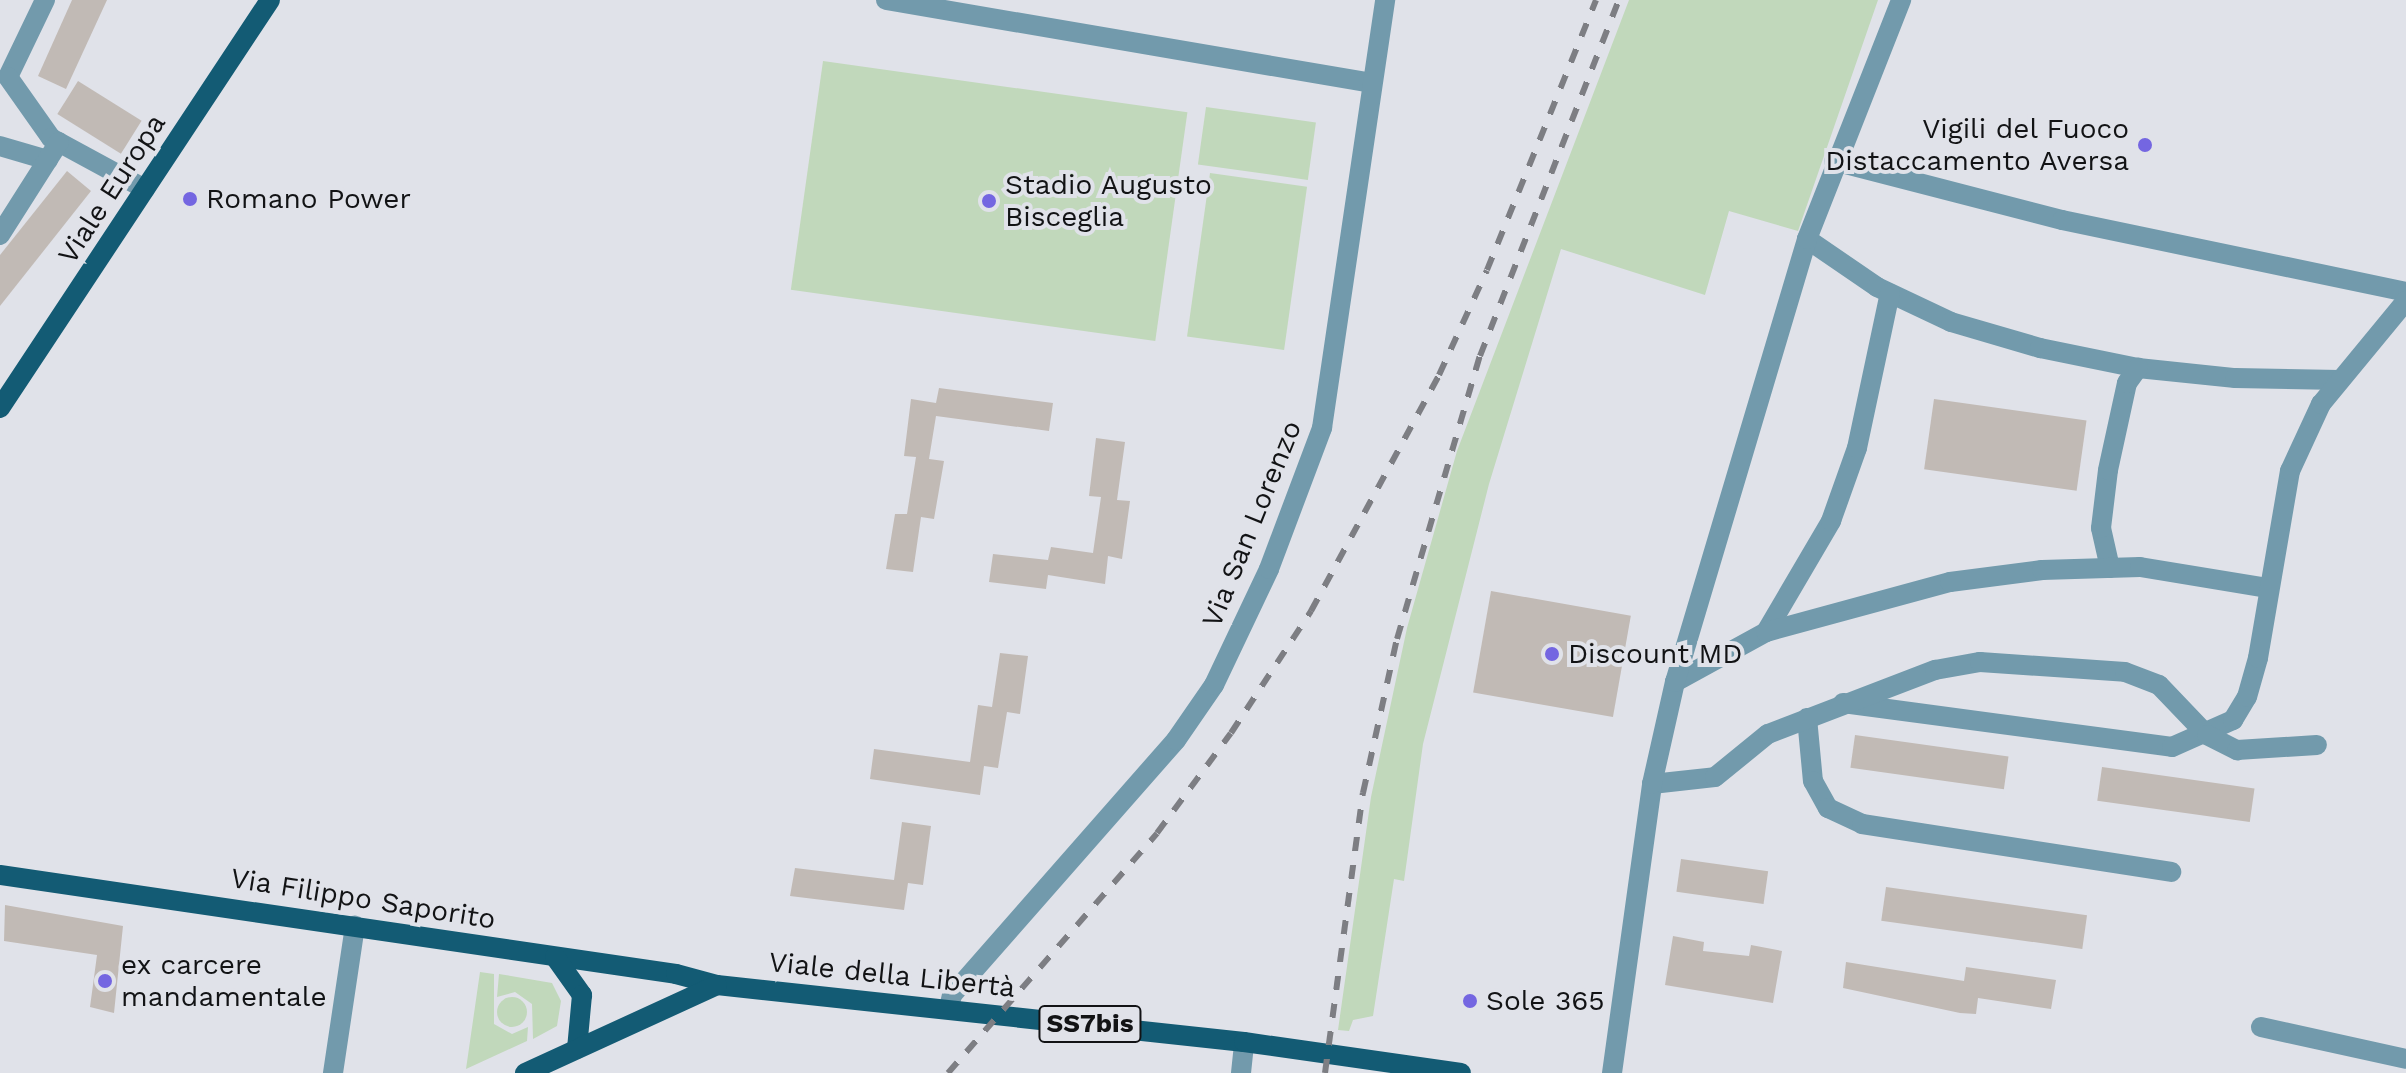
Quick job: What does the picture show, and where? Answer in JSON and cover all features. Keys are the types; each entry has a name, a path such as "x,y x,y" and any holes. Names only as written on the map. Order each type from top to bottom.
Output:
{"main road":[{"name":"Viale Europa","path":"0,408 270,0"},
{"name":"Via Filippo Saporito","path":"0,875 355,926 717,985"},
{"path":"555,957 582,995 577,1049"},
{"path":"525,1073 717,985"},
{"name":"Viale della Libertà","path":"717,985 1244,1042 1372,1066 1461,1073"}],"street":[{"path":"45,0 8,77 59,142 145,189"},
{"path":"886,0 1370,83"},
{"name":"Via San Lorenzo","path":"959,1009 969,979 1176,740 1214,685 1269,569 1322,428 1370,83 1385,0"},
{"path":"1612,1073 1652,784 1675,682 1807,239 1834,161 1901,0"},
{"path":"0,235 59,142"},
{"path":"0,146 48,160"},
{"path":"1834,161 2062,220 2406,292"},
{"path":"1807,239 1890,293 1951,322 2040,348 2138,368 2235,378 2340,380"},
{"path":"1766,632 1831,521 1876,375 1890,293"},
{"path":"1843,703 2172,747 2207,735 2233,720 2247,697 2290,471 2321,404 2406,301"},
{"path":"2110,568 2101,528 2105,495 2123,400 2138,368"},
{"path":"1675,682 1766,632 1950,582 2140,567 2268,588"},
{"path":"1652,784 1715,777 1768,734 1935,670 1980,662 2125,672 2159,685 2207,735 2237,750 2317,745"},
{"path":"1807,718 1813,781 1828,808 1862,824 2171,872"},
{"path":"333,1073 355,926"},
{"path":"2261,1027 2406,1059"},
{"path":"1241,1073 1244,1042"}],"green space":[{"path":"1629,0 1878,0 1798,231 1729,211 1705,295 1561,249 1489,484 1423,744 1404,881 1394,879 1373,1016 1353,1020 1349,1031 1338,1030 1371,797 1407,628 1457,451"},
{"name":"Stadio Augusto Bisceglia","path":"823,61 1187,112 1155,341 791,290"},
{"path":"1206,107 1316,122 1308,180 1198,164"},
{"path":"1210,173 1307,187 1284,350 1187,336"},
{"path":"480,972 494,974 494,1024 512,1034 528,1027 527,1041 466,1069"},
{"path":"499,974 552,983 561,1001 557,1026 533,1039 532,1004 515,992 497,997"},
{"path":"512,997 518,998 526,1006 526,1018 518,1026 512,1027 506,1026 498,1018 497,1012 498,1006 506,998"}],"building":[{"path":"72,0 107,0 66,89 38,76"},
{"path":"78,81 142,121 121,154 57,114"},
{"path":"67,171 91,191 0,306 0,255"},
{"path":"939,388 1053,403 1049,431 936,416 929,459 944,461 934,519 921,517 913,572 886,569 895,514 907,514 916,457 904,456 911,399 936,403"},
{"path":"1934,399 2087,420 2077,491 1924,469"},
{"path":"1096,438 1125,442 1117,500 1130,501 1122,559 1108,556 1105,584 1048,575 1046,589 989,582 993,554 1048,560 1051,547 1093,553 1101,497 1089,496"},
{"name":"Discount MD","path":"1491,591 1631,616 1613,717 1473,692"},
{"path":"1000,653 1028,656 1020,714 1007,712 998,768 984,766 980,795 870,779 874,749 970,762 978,705 992,707"},
{"path":"1855,735 2008,757 2004,789 1850,768"},
{"path":"2102,767 2255,788 2250,822 2097,801"},
{"path":"902,822 931,826 923,885 908,883 904,910 790,896 795,868 894,880"},
{"path":"1681,859 1768,871 1764,904 1676,892"},
{"path":"1886,887 2087,915 2082,949 1881,921"},
{"name":"ex carcere mandamentale","path":"5,905 123,926 114,1013 90,1007 97,955 4,941"},
{"path":"1673,936 1704,942 1703,951 1749,956 1751,945 1782,951 1773,1003 1665,985"},
{"path":"1846,962 1964,981 1966,967 2056,980 2051,1009 1978,998 1976,1014 1960,1013 1843,988"}],"railway":[{"path":"948,1073 1157,833 1231,733 1311,611 1439,375 1487,270 1596,0"},
{"path":"1325,1073 1363,793 1397,639 1480,356 1619,0"}],"place":[{"name":"Vigili del Fuoco Distaccamento Aversa","path":"2145,145"},
{"name":"Romano Power","path":"190,199"},
{"name":"Stadio Augusto Bisceglia","path":"989,201"},
{"name":"Discount MD","path":"1552,654"},
{"name":"ex carcere mandamentale","path":"105,981"},
{"name":"Sole 365","path":"1470,1001"}]}
